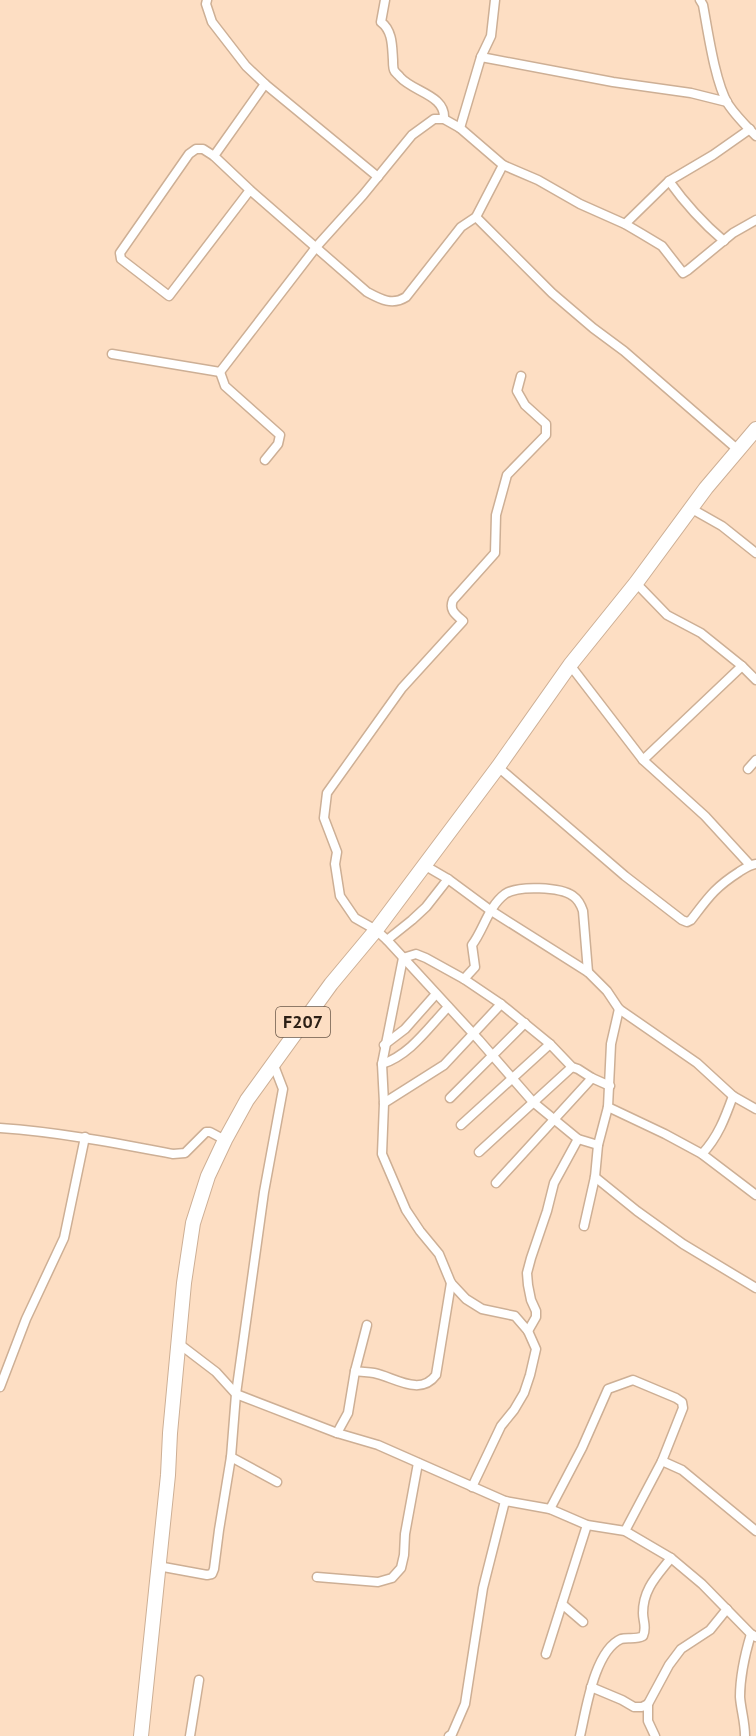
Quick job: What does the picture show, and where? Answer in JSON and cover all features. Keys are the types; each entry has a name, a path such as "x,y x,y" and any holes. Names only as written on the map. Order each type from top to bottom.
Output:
{"main road":[{"name":"F207","path":"141,1736 168,1475 184,1283 193,1223 208,1176 247,1100 273,1063 498,767 570,665 636,584 706,488 756,429"}],"street":[{"path":"207,0 206,4 212,22 246,66 378,177"},
{"path":"385,0 381,22 387,26 391,36 394,69 404,81 432,97 441,105 445,111 444,119"},
{"path":"460,128 481,57 491,36 495,0"},
{"path":"625,224 669,181 753,133 735,115 727,102 718,76 700,0"},
{"path":"481,57 613,82 691,93 727,102"},
{"path":"214,156 265,84"},
{"path":"220,372 317,246 412,135 434,119 444,119 460,128 503,165 625,224 662,246 683,273 733,233 756,220"},
{"path":"250,190 169,296 121,259 120,253 189,154 196,149 203,148 367,292 393,302 406,297 461,228 476,217 503,165"},
{"path":"669,181 683,200 724,241"},
{"path":"476,217 552,293 624,351 737,449"},
{"path":"112,354 220,372"},
{"path":"220,372 225,386 280,435 278,444 266,460"},
{"path":"521,376 517,392 525,405 546,424 547,429 546,435 507,476 496,516 495,553 453,600 452,611 463,621 402,688 327,793 324,818 337,852 334,864 340,896 355,918 376,930 387,940 533,1102 578,1139 598,1144"},
{"path":"692,508 722,526 756,554"},
{"path":"636,584 667,615 701,633 756,680"},
{"path":"498,767 625,876 682,921 691,920 712,892 725,881 753,865 705,816 643,760 570,665"},
{"path":"643,760 742,666"},
{"path":"748,769 756,760"},
{"path":"424,865 588,972 608,991 620,1009 697,1063 733,1096 756,1109"},
{"path":"387,940 426,907 448,879"},
{"path":"464,979 475,967 472,945 490,910 505,894 513,891 548,888 572,894 580,902 583,911 588,972"},
{"path":"403,958 416,954 464,979 525,1023 572,1067 610,1086"},
{"path":"403,958 384,1045 382,1154 406,1210 439,1254 451,1283 466,1299 482,1309 515,1316 528,1331 536,1349 524,1393 501,1426 472,1487"},
{"path":"384,1045 405,1029 436,994"},
{"path":"384,1103 444,1065 501,1004"},
{"path":"382,1064 392,1061 412,1046 448,1007"},
{"path":"584,1226 595,1177 598,1144 608,1107 611,1044 620,1009"},
{"path":"450,1098 525,1023"},
{"path":"461,1125 550,1044"},
{"path":"158,1566 207,1575 212,1574 214,1569 231,1457 236,1394 264,1192 283,1089 273,1063"},
{"path":"479,1152 572,1067"},
{"path":"496,1183 592,1078"},
{"path":"702,1154 713,1142 723,1124 733,1096"},
{"path":"608,1107 702,1154 756,1195"},
{"path":"0,1128 44,1131 181,1154 185,1153 206,1132 225,1140"},
{"path":"0,1387 26,1319 64,1238 85,1137"},
{"path":"528,1331 536,1317 527,1274 531,1258 554,1183 578,1139"},
{"path":"595,1177 682,1244 756,1288"},
{"path":"355,1371 375,1373 408,1384 429,1383 436,1375 451,1283"},
{"path":"337,1433 348,1413 355,1371 367,1324"},
{"path":"178,1343 216,1372 236,1394 337,1433 378,1444 505,1501 550,1509 587,1525 625,1531 671,1558 728,1609 753,1636 745,1656 740,1698 745,1720 745,1736"},
{"path":"550,1509 582,1448 608,1389 633,1380 676,1398 682,1402 683,1408 662,1461 625,1531"},
{"path":"231,1457 277,1482"},
{"path":"662,1461 682,1470 756,1530"},
{"path":"317,1577 378,1582 392,1578 401,1568 418,1463"},
{"path":"449,1736 465,1704 483,1588 505,1501"},
{"path":"546,1654 587,1525"},
{"path":"580,1736 591,1687 606,1652 623,1638 632,1639 643,1636 646,1624 643,1612 647,1588 671,1558"},
{"path":"562,1604 583,1622"},
{"path":"655,1736 648,1721 648,1704 669,1665 681,1649 710,1630 728,1609"},
{"path":"190,1736 199,1680"},
{"path":"591,1687 634,1707 648,1704"}]}
